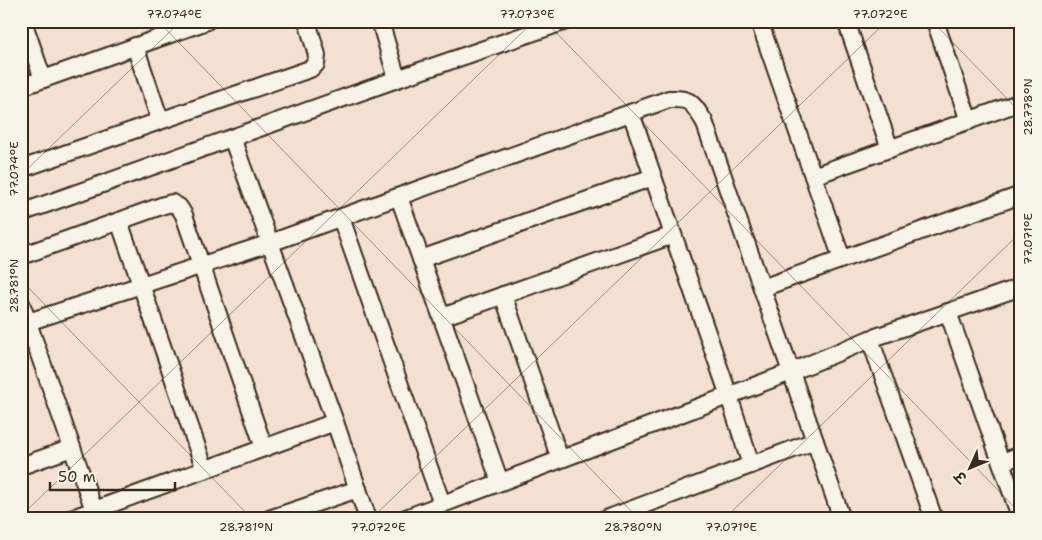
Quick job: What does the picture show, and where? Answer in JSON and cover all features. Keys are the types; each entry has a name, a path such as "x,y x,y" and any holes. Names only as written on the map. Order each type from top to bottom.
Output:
{"street":[{"path":"23,21 43,80"},
{"path":"21,87 207,21"},
{"path":"21,169 310,69 316,64 317,55 307,21"},
{"path":"380,21 398,78"},
{"path":"21,213 398,78 566,21"},
{"path":"759,21 842,259"},
{"path":"846,21 890,149"},
{"path":"935,21 969,121"},
{"path":"135,46 160,120"},
{"path":"28,322 270,243 669,99 683,98 693,104 704,121 842,519"},
{"path":"813,176 1021,102"},
{"path":"631,113 751,465"},
{"path":"232,138 335,422 368,519"},
{"path":"421,259 653,177"},
{"path":"762,288 1021,195"},
{"path":"399,196 500,482"},
{"path":"21,256 172,203 179,208 184,215 264,448"},
{"path":"341,218 442,504"},
{"path":"119,221 205,470"},
{"path":"442,317 673,235"},
{"path":"403,519 791,372 870,339 1021,287"},
{"path":"503,295 560,459"},
{"path":"21,303 94,510"},
{"path":"948,312 1021,519"},
{"path":"870,339 934,519"},
{"path":"70,519 335,422"},
{"path":"606,519 815,441"},
{"path":"21,466 72,448"},
{"path":"1002,462 1021,455"},
{"path":"269,519 290,515 358,489"}]}
